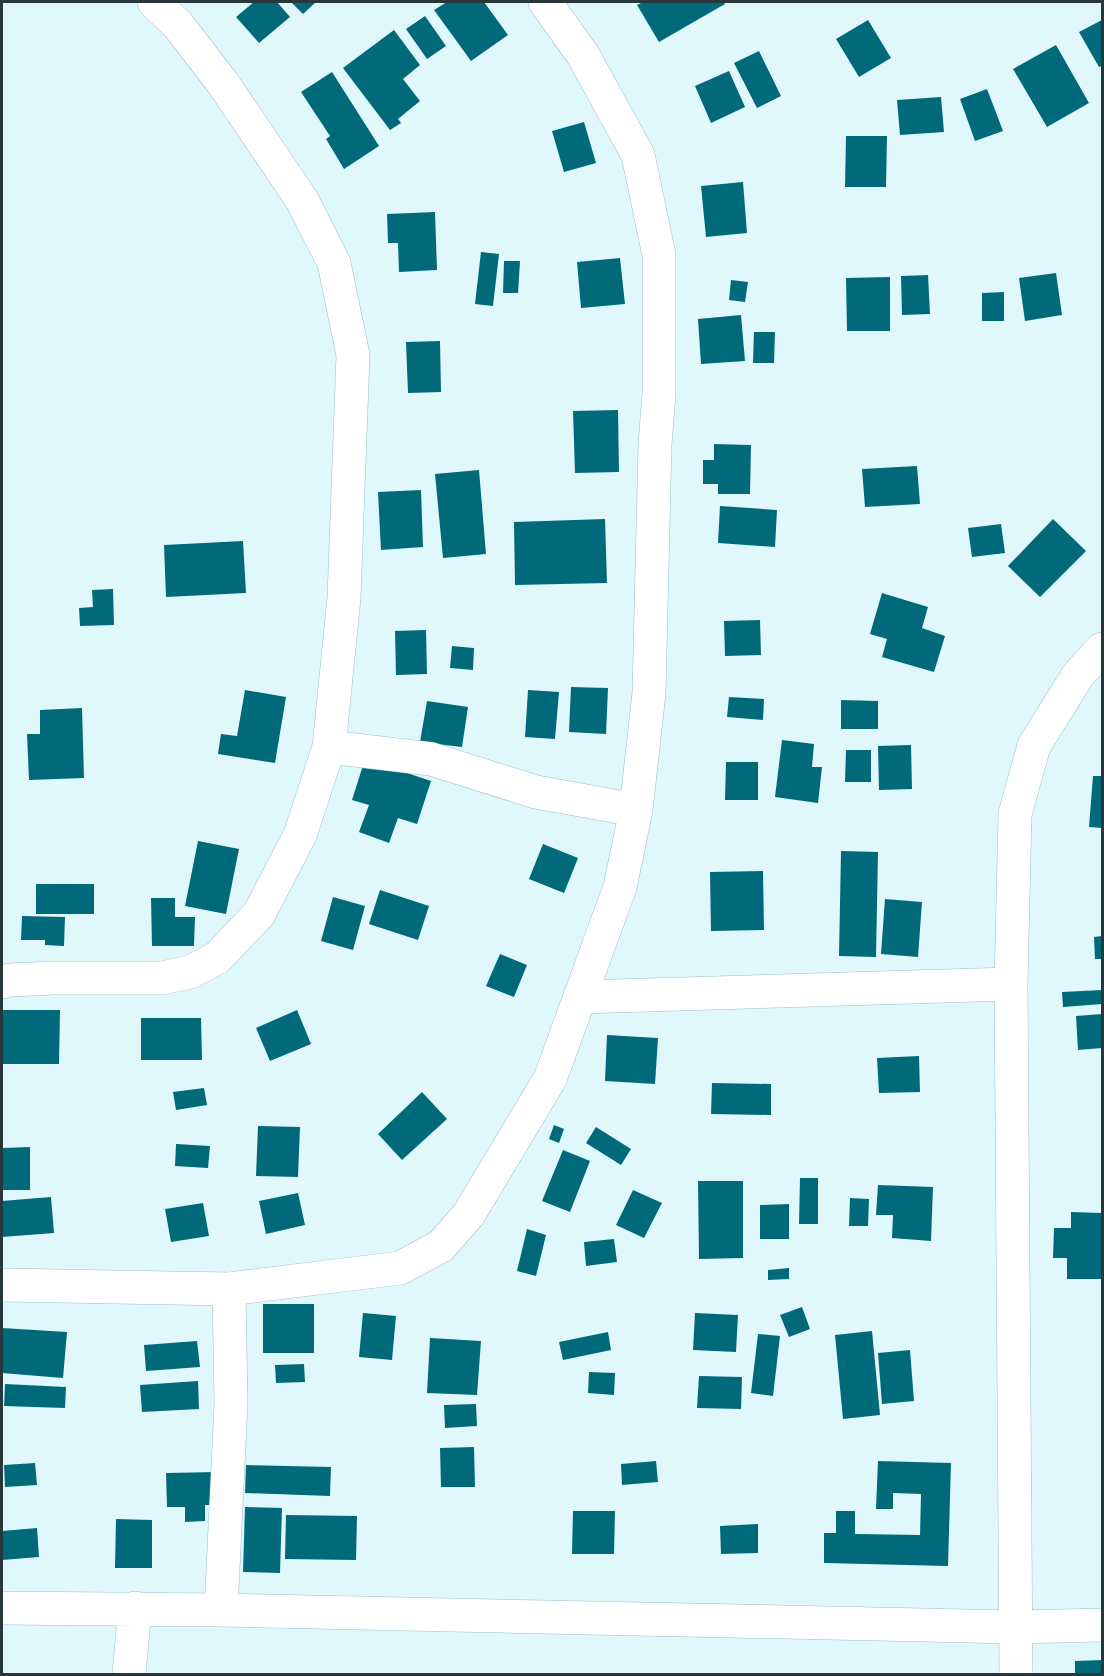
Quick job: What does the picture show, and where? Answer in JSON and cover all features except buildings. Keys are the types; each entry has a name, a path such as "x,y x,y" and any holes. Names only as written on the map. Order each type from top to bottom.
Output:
{"street":[{"path":"2,982 53,978 162,978 190,972 217,958 259,914 300,835 329,747 344,598 353,355 334,263 302,200 222,82 178,25 153,2"},
{"path":"2,1286 229,1289 400,1268 441,1246 469,1214 550,1079 620,887 636,810 649,693 655,456 659,394 659,255 638,154 583,55 545,2"},
{"path":"1016,1674 1011,984 1015,814 1034,746 1078,675 1102,649"},
{"path":"329,747 431,759 536,792 636,810"},
{"path":"581,997 1011,984"},
{"path":"221,1610 231,1404 229,1289"},
{"path":"2,1608 135,1608 1015,1627 1102,1625"},
{"path":"129,1674 135,1608"}]}
